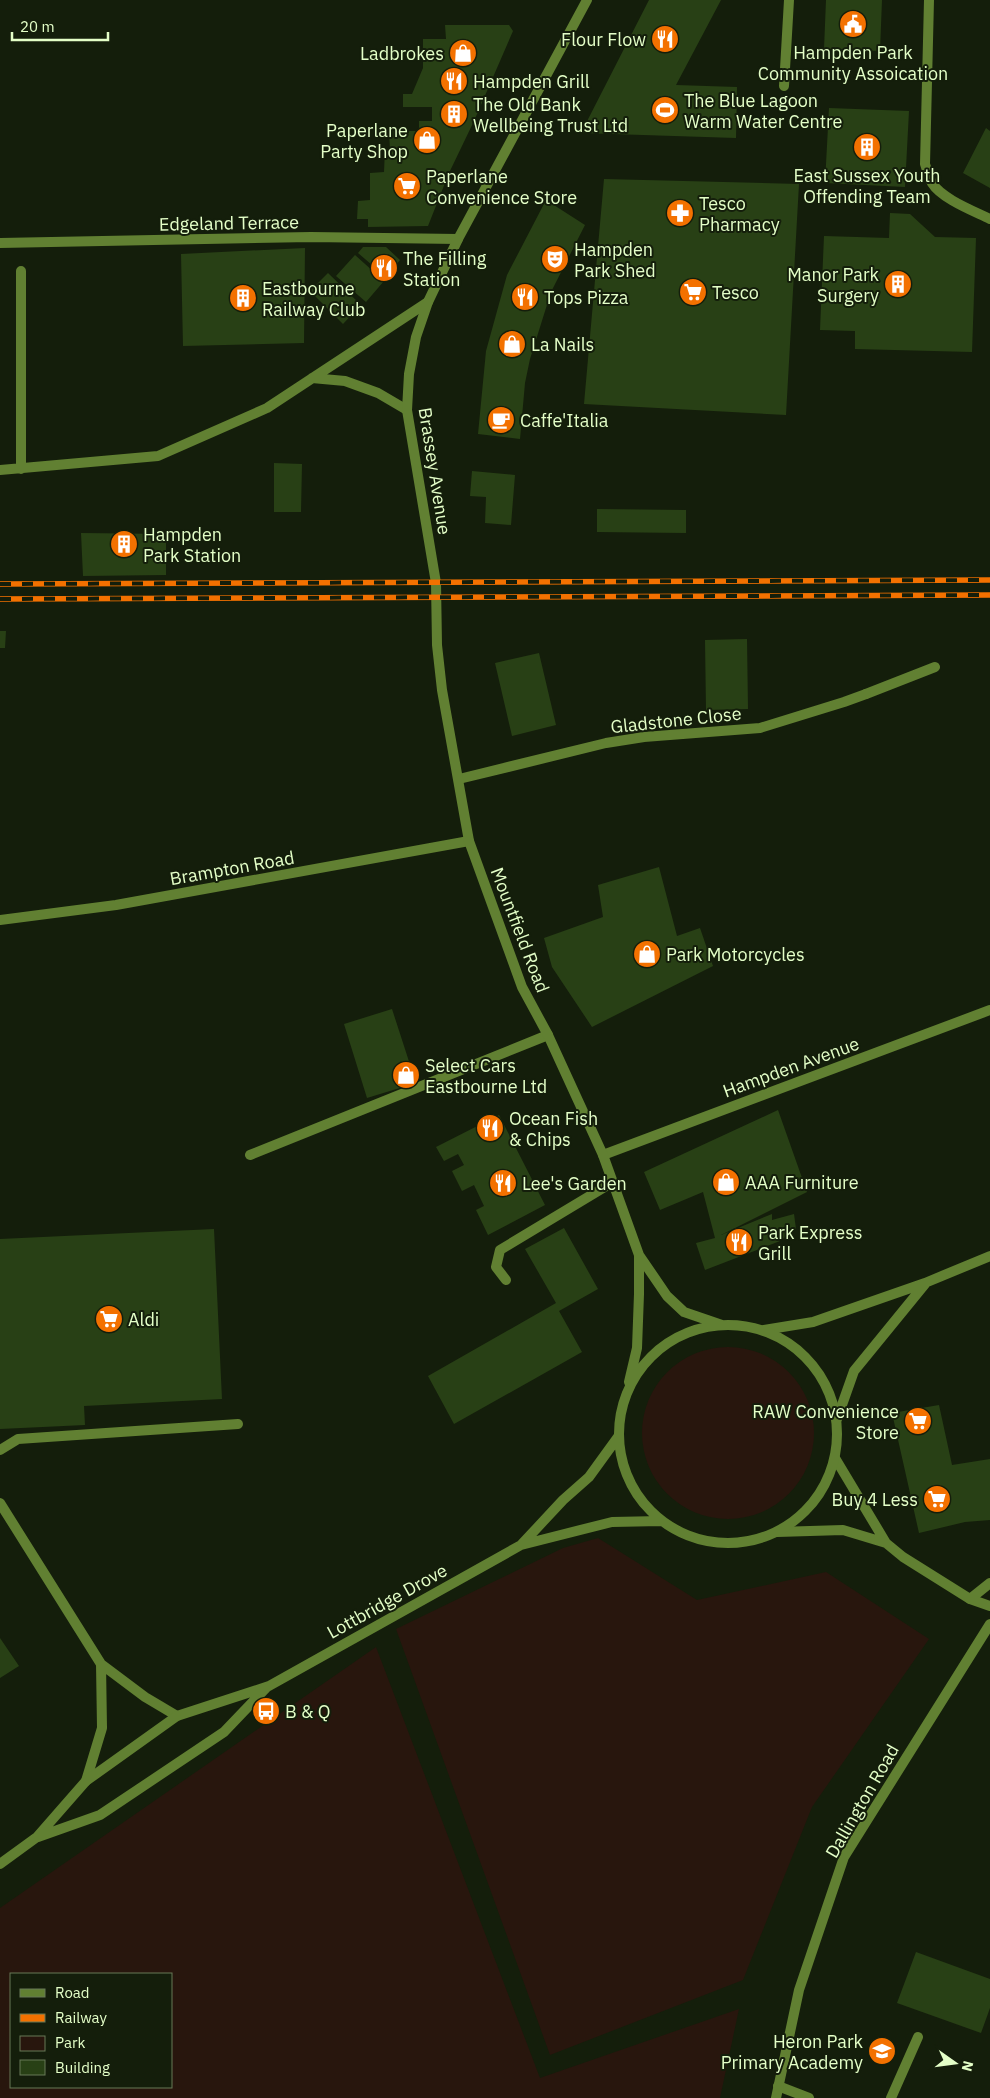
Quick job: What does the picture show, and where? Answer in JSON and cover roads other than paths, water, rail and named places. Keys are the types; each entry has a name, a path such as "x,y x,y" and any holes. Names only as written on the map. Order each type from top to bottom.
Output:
{"street":[{"name":"Brassey Avenue","path":"436,598 436,583 407,410 411,364 416,337 428,302 458,239 587,0"},
{"path":"784,86 789,0"},
{"path":"930,0 925,164 938,190 990,219"},
{"name":"Edgeland Terrace","path":"0,243 311,238 458,239"},
{"path":"21,272 21,470"},
{"path":"0,470 21,470 158,456 267,408 428,302"},
{"path":"312,378 345,381 378,393 407,410"},
{"name":"Mountfield Road","path":"436,598 437,645 442,690 469,842 522,987 548,1035 603,1155 638,1255 667,1296 684,1312 722,1325"},
{"name":"Gladstone Close","path":"459,778 606,743 644,737 760,728 844,702 935,667"},
{"name":"Brampton Road","path":"0,920 116,905 469,842"},
{"name":"Hampden Avenue","path":"603,1155 990,1010"},
{"path":"250,1155 548,1035"},
{"path":"506,1280 496,1267 500,1250 613,1182"},
{"name":"Mountfield Road","path":"618,1437 621,1413 637,1348 638,1255"},
{"path":"764,1330 813,1322 926,1283 990,1256"},
{"path":"837,1419 854,1371 926,1283"},
{"path":"618,1437 622,1462 630,1484 644,1504 661,1521 688,1537 717,1544 748,1542 777,1532 803,1514 823,1488 835,1458 837,1419 828,1390 812,1364 791,1344 764,1330 743,1325 722,1325 693,1330 666,1344 644,1364 627,1390"},
{"path":"0,1450 18,1439 238,1424"},
{"name":"Lottbridge Drove","path":"521,1545 563,1500 589,1476 618,1437"},
{"path":"835,1458 886,1543 903,1557 970,1599 990,1606"},
{"path":"0,1503 101,1664 145,1697 176,1716"},
{"name":"Lottbridge Drove","path":"0,1864 37,1837 86,1781 176,1716 269,1686 521,1545 612,1522 661,1521"},
{"path":"777,1532 843,1530 886,1543"},
{"path":"970,1599 990,1582"},
{"name":"Dallington Road","path":"776,2098 799,1990 844,1857 990,1624"},
{"path":"86,1781 102,1728 101,1664"},
{"name":"Lottbridge Drove","path":"37,1837 100,1815 224,1732 269,1686"},
{"path":"891,2098 918,2037"},
{"path":"778,2086 809,2098"}],"railway":[{"path":"0,584 990,580"},
{"path":"0,599 990,595"}],"place":[{"name":"Hampden Park Community Assoication","path":"853,24"},
{"name":"Flour Flow","path":"665,39"},
{"name":"Ladbrokes","path":"463,53"},
{"name":"Hampden Grill","path":"454,81"},
{"name":"The Blue Lagoon Warm Water Centre","path":"665,110"},
{"name":"The Old Bank Wellbeing Trust Ltd","path":"454,114"},
{"name":"Paperlane Party Shop","path":"427,140"},
{"name":"East Sussex Youth Offending Team","path":"867,147"},
{"name":"Paperlane Convenience Store","path":"407,186"},
{"name":"Tesco Pharmacy","path":"680,213"},
{"name":"Hampden Park Shed","path":"555,259"},
{"name":"The Filling Station","path":"384,268"},
{"name":"Manor Park Surgery","path":"898,284"},
{"name":"Tesco","path":"693,292"},
{"name":"Tops Pizza","path":"525,297"},
{"name":"Eastbourne Railway Club","path":"243,298"},
{"name":"La Nails","path":"512,344"},
{"name":"Caffe'Italia","path":"501,420"},
{"name":"Hampden Park Station","path":"124,544"},
{"name":"Park Motorcycles","path":"647,954"},
{"name":"Select Cars Eastbourne Ltd","path":"406,1075"},
{"name":"Ocean Fish & Chips","path":"490,1128"},
{"name":"AAA Furniture","path":"726,1182"},
{"name":"Lee's Garden","path":"503,1183"},
{"name":"Park Express Grill","path":"739,1242"},
{"name":"Aldi","path":"109,1319"},
{"name":"RAW Convenience Store","path":"918,1421"},
{"name":"Buy 4 Less","path":"937,1499"},
{"name":"B & Q","path":"266,1711"},
{"name":"Heron Park Primary Academy","path":"882,2051"}]}
